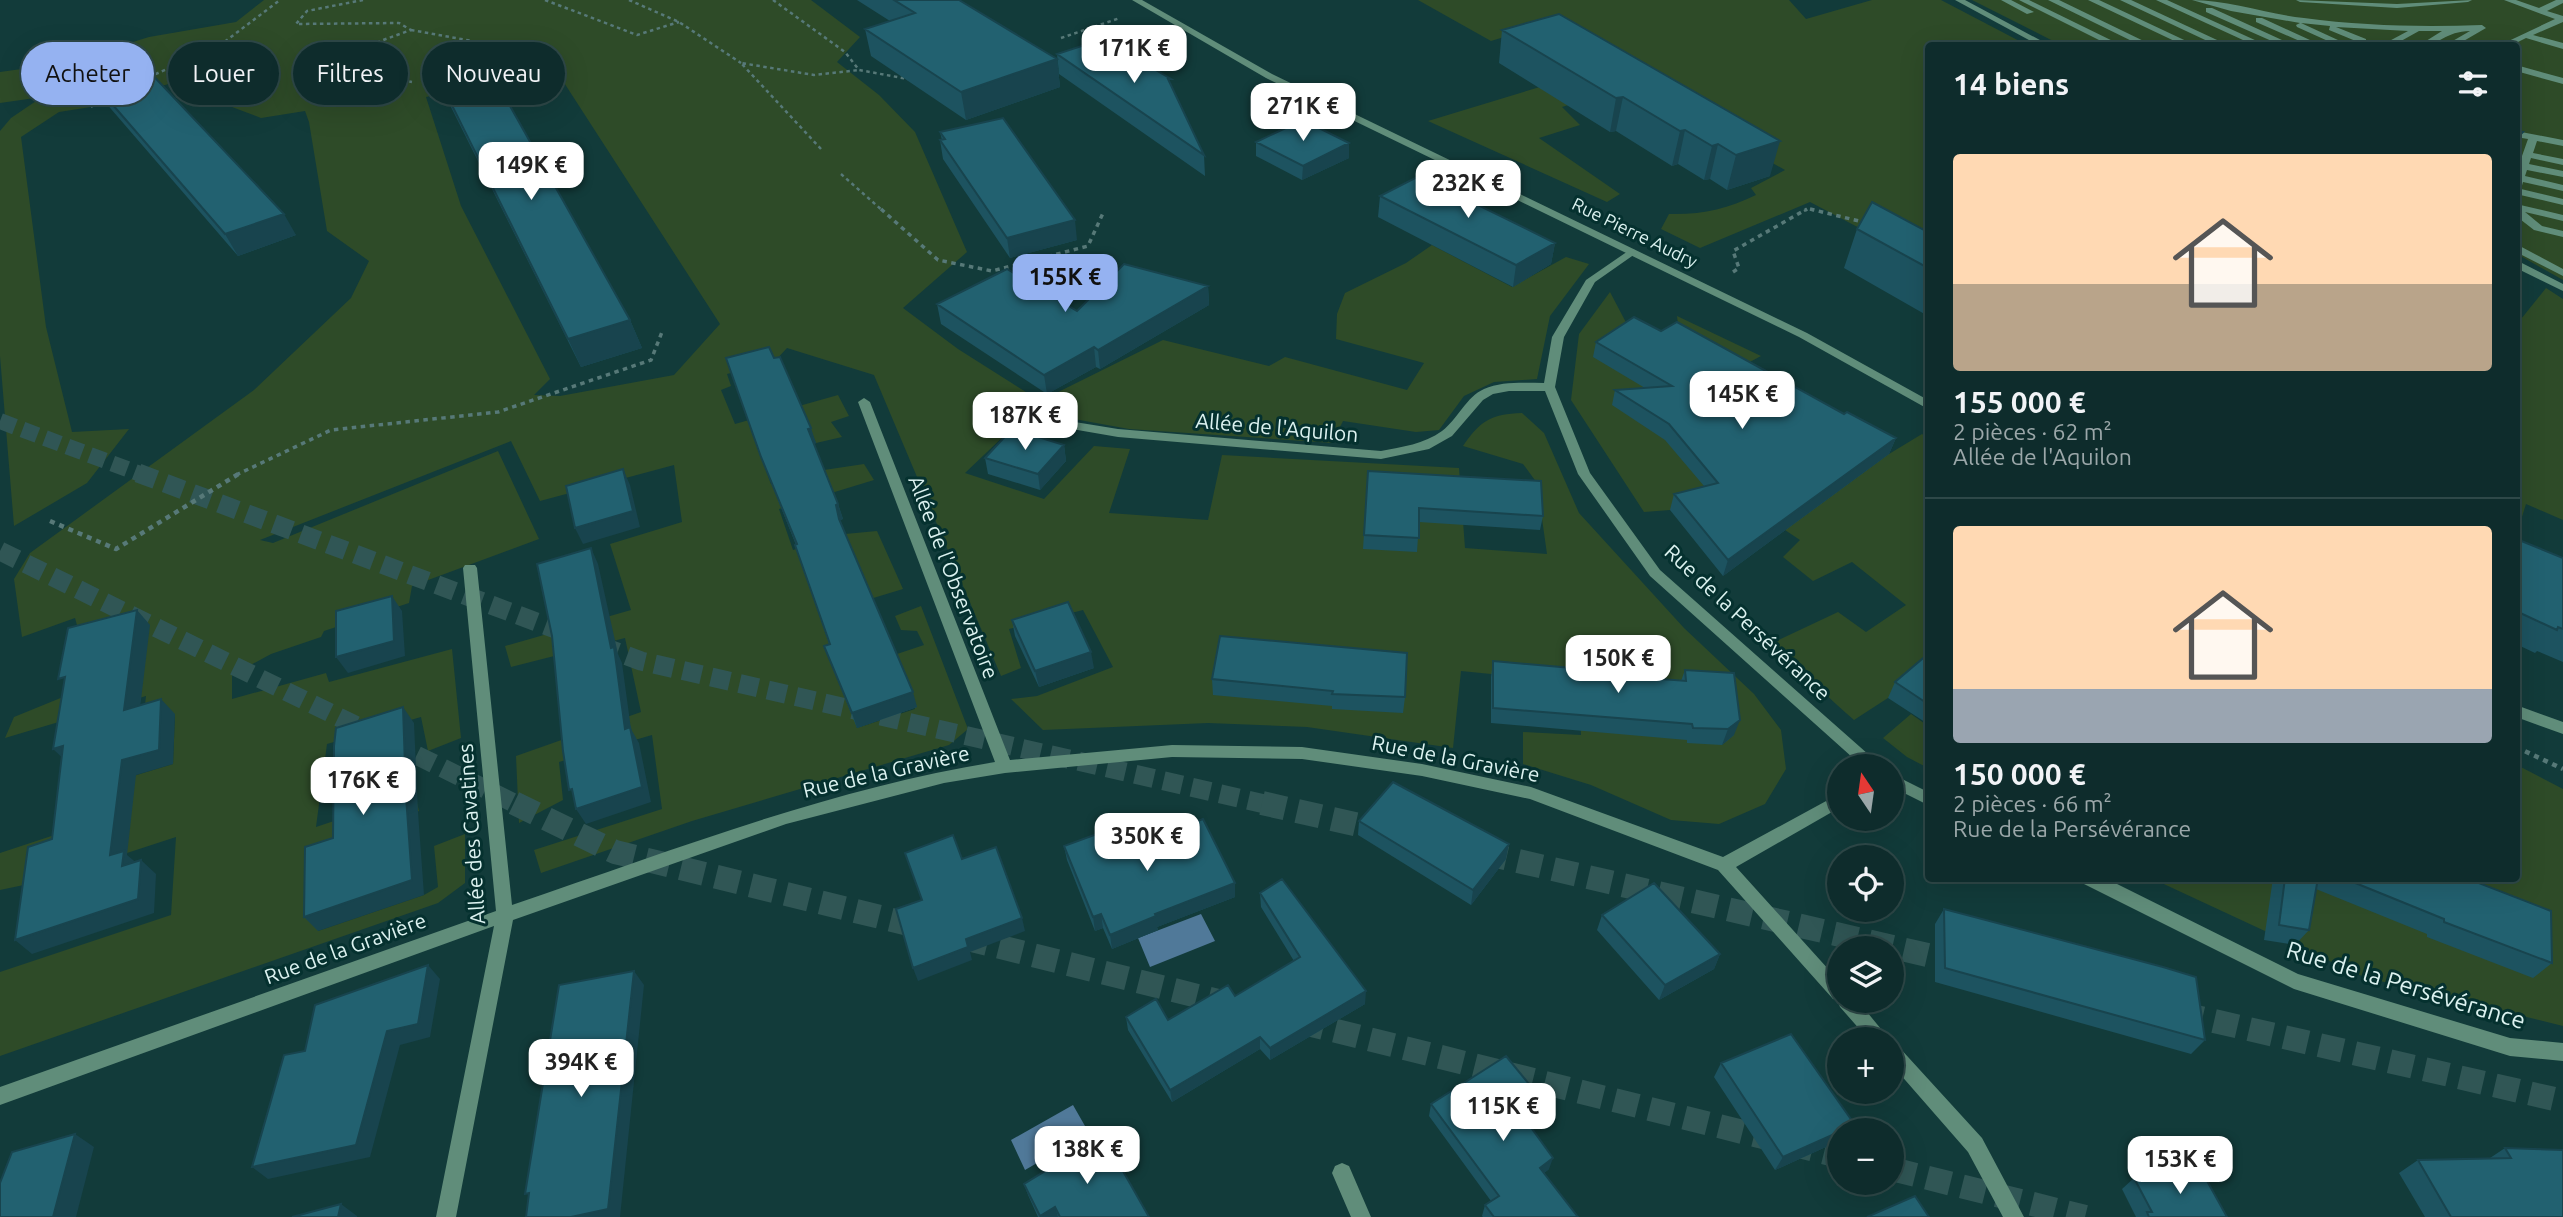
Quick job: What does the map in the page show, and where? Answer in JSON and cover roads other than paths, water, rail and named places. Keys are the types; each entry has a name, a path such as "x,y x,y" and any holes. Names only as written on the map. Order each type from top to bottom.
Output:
{"street":[{"name":"Rue Pierre Audry","path":"1136,0 1269,76 1803,335 1925,403"},
{"path":"1959,0 2039,42"},
{"path":"2004,0 2089,42"},
{"path":"2023,0 2111,42"},
{"path":"2052,0 2141,42"},
{"path":"2078,0 2168,42"},
{"path":"2092,0 2184,42"},
{"path":"2124,0 2217,42"},
{"path":"2160,0 2255,42"},
{"path":"2300,0 2397,6 2468,0"},
{"path":"2508,0 2563,19"},
{"path":"2539,11 2563,0"},
{"path":"2199,1 2320,23 2419,29 2482,27 2455,42"},
{"path":"2199,1 2206,8 2282,42"},
{"path":"2234,9 2310,42"},
{"path":"2280,17 2338,42"},
{"path":"2510,42 2563,19"},
{"path":"2320,23 2356,42"},
{"path":"2360,42 2388,28"},
{"path":"2392,42 2419,29"},
{"path":"2430,42 2454,29"},
{"path":"2525,35 2563,46"},
{"path":"2520,59 2563,71"},
{"path":"2520,69 2563,81"},
{"path":"2520,135 2563,143"},
{"path":"2533,137 2521,178 2563,188"},
{"path":"2526,160 2563,162"},
{"path":"2526,160 2563,174"},
{"path":"2520,191 2563,202"},
{"path":"2520,210 2563,218"},
{"path":"2520,212 2531,222 2563,232"},
{"path":"2520,249 2563,273"},
{"path":"1549,387 1558,337 1591,280 1631,252"},
{"path":"2520,265 2563,288"},
{"name":"Allée de l'Aquilon","path":"985,398 1041,421 1118,433 1381,455 1424,446 1448,433 1479,397 1489,391 1509,387 1549,387"},
{"name":"Rue de la Persévérance","path":"1549,387 1584,474 1655,573 1859,754"},
{"name":"Allée de l'Observatoire","path":"864,402 1005,767"},
{"name":"Allée des Cavatines","path":"446,1217 505,915 470,568"},
{"path":"2520,712 2563,728"},
{"name":"Rue de la Gravière","path":"0,1096 505,915 786,818 931,779 1005,767 1172,751 1302,753 1422,770 1531,793 1724,865 1827,980"},
{"path":"1904,786 1925,797"},
{"path":"1724,865 1827,807"},
{"name":"Rue de la Persévérance","path":"2096,882 2294,981 2510,1047 2563,1052"},
{"path":"1857,1013 1869,1027"},
{"path":"1904,1065 1975,1145 2014,1217"},
{"path":"1342,1173 1361,1217"}],"water":[{"path":"1201,914 1215,941 1150,967 1138,938"},
{"path":"1073,1105 1089,1133 1025,1170 1011,1140"}],"tunnel":[{"path":"0,421 143,475"},
{"path":"138,473 641,661 1269,805"},
{"path":"0,551 518,805"},
{"path":"514,803 615,852 925,928"},
{"path":"1262,803 1385,831"},
{"path":"1483,853 1958,962"},
{"path":"964,938 1230,1004"},
{"path":"2179,1013 2563,1101"},
{"path":"1300,1022 1827,1153"},
{"path":"1904,1172 2085,1217"}]}
